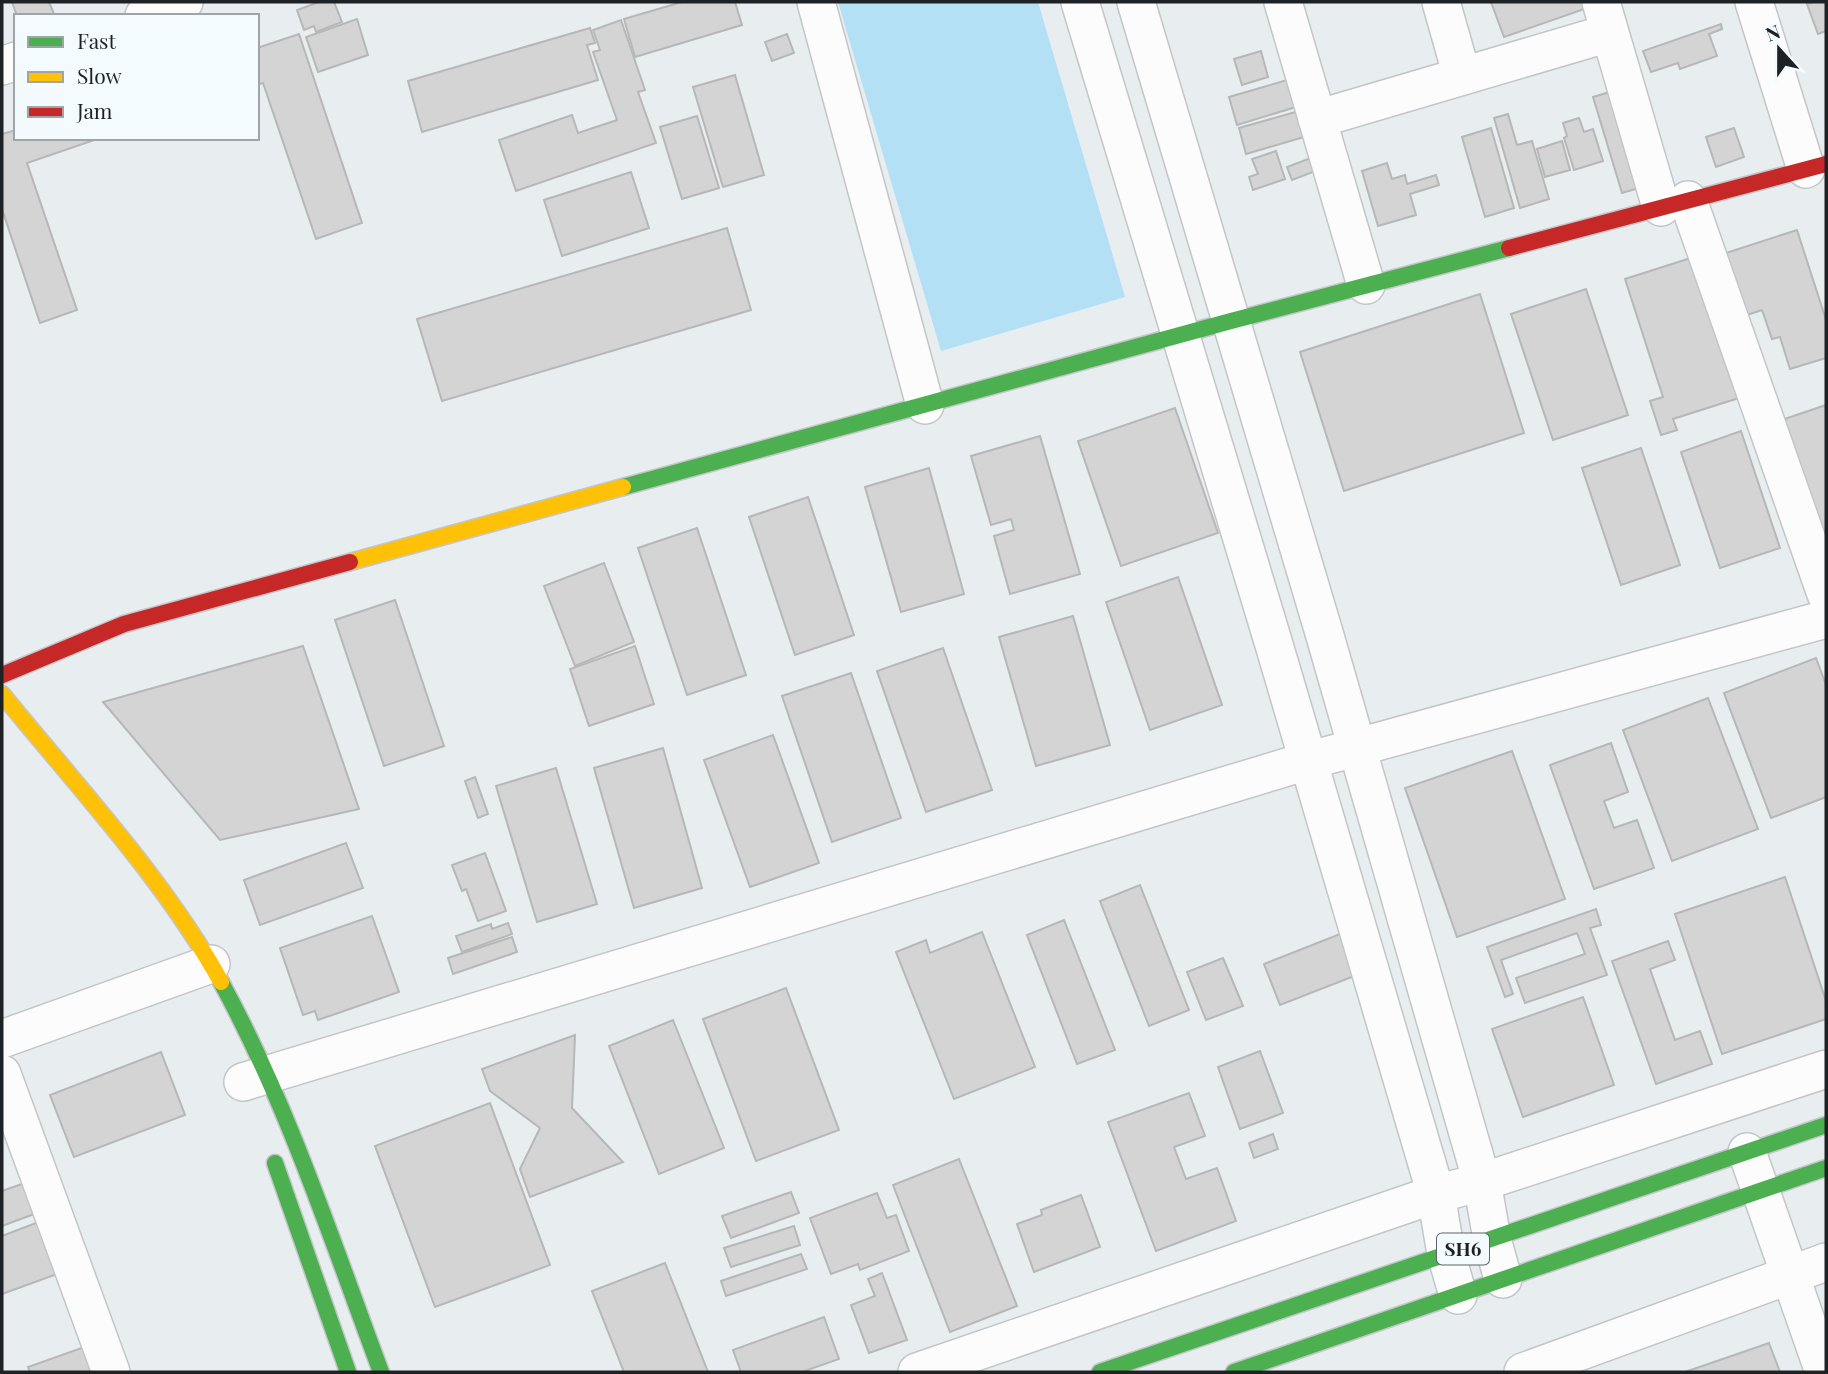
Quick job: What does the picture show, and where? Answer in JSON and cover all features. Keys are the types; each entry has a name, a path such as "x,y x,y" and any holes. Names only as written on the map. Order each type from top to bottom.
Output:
{"street":[{"path":"150,14 184,2"},
{"path":"816,2 925,405"},
{"path":"1080,2 1436,1194 1446,1254 1458,1294"},
{"path":"1136,2 1482,1182 1492,1239 1503,1279"},
{"path":"1283,2 1366,285"},
{"path":"1441,2 1462,76"},
{"path":"2,675 124,624 1231,321 1816,166 1754,2"},
{"path":"1317,118 1462,76 1605,17 1674,204 1826,594"},
{"path":"248,1079 1307,761 1826,619"},
{"path":"2,694 149,874 192,970 252,1039 248,1079 297,1148 381,1372"},
{"path":"2,1040 192,970"},
{"path":"917,1372 1436,1194 1482,1182 1826,1069"},
{"path":"2,1074 111,1372"},
{"name":"SH6","path":"1100,1372 1826,1125"},
{"path":"268,1145 348,1372"},
{"path":"1747,1152 1824,1372"},
{"name":"SH6","path":"1234,1372 1826,1168"},
{"path":"1523,1372 1826,1262"}],"shaded area":[{"path":"838,2 1038,2 1125,297 941,351"}],"building":[{"path":"12,2 49,2 54,14 16,14"},
{"path":"319,2 334,2 342,22 316,32 314,26 304,30 297,10"},
{"path":"682,2 735,2 742,25 635,57 624,19"},
{"path":"1491,2 1591,2 1593,6 1504,37"},
{"path":"1826,2 1826,31 1818,34 1807,4"},
{"path":"357,19 368,55 318,72 306,37"},
{"path":"621,20 645,90 638,92 656,143 516,191 499,140 572,115 578,133 617,120 593,52 600,50 593,30"},
{"path":"1721,24 1722,29 1709,34 1717,56 1680,69 1678,63 1651,72 1643,51"},
{"path":"590,28 595,43 587,45 598,80 422,132 408,81"},
{"path":"299,34 362,223 316,239 263,83 259,84 259,47"},
{"path":"787,34 794,53 772,61 765,42"},
{"path":"1261,51 1268,77 1242,85 1234,59"},
{"path":"735,75 764,175 723,187 693,87"},
{"path":"1301,76 1309,103 1237,125 1229,97"},
{"path":"1623,88 1652,184 1622,193 1593,97"},
{"path":"1306,109 1314,134 1246,154 1239,128"},
{"path":"1508,114 1517,145 1532,141 1549,199 1520,208 1494,118"},
{"path":"697,116 719,188 682,199 660,127"},
{"path":"1579,118 1584,132 1593,129 1603,161 1574,170 1564,138 1567,136 1563,123"},
{"path":"1491,128 1514,208 1485,217 1462,137"},
{"path":"1734,128 1744,157 1716,167 1706,137"},
{"path":"14,131 14,140 94,140 27,163 77,310 40,323 2,209 2,134"},
{"path":"1562,141 1570,170 1545,177 1537,149"},
{"path":"1276,151 1285,179 1253,190 1249,177 1258,174 1252,159"},
{"path":"1321,154 1326,167 1292,180 1287,167"},
{"path":"1387,163 1392,179 1405,175 1407,184 1436,175 1439,185 1410,194 1416,215 1378,226 1362,171"},
{"path":"631,172 649,228 562,256 544,200"},
{"path":"727,228 751,310 442,401 417,319"},
{"path":"1797,230 1826,320 1826,358 1790,369 1780,337 1772,339 1762,310 1747,315 1736,280 1728,282 1720,255"},
{"path":"1697,256 1742,397 1673,419 1677,430 1661,435 1650,401 1663,397 1625,279"},
{"path":"1586,289 1628,415 1553,440 1511,314"},
{"path":"1480,294 1524,433 1344,491 1300,352"},
{"path":"1826,405 1826,535 1821,536 1782,420"},
{"path":"1175,408 1218,533 1121,566 1078,441"},
{"path":"1741,431 1780,548 1720,568 1681,452"},
{"path":"1040,436 1080,574 1010,594 994,536 1014,530 1011,519 991,525 971,456"},
{"path":"1641,448 1680,565 1621,585 1582,468"},
{"path":"929,468 964,594 901,612 865,487"},
{"path":"808,497 854,635 795,655 749,517"},
{"path":"697,528 746,675 687,695 638,548"},
{"path":"604,563 634,642 575,666 544,586"},
{"path":"1178,577 1222,705 1150,730 1106,602"},
{"path":"395,600 444,746 384,766 335,620"},
{"path":"1073,616 1110,745 1036,766 999,637"},
{"path":"303,646 359,809 220,840 103,702"},
{"path":"635,646 654,704 589,726 570,669"},
{"path":"943,648 992,790 926,812 877,671"},
{"path":"1816,658 1826,685 1826,797 1771,818 1724,693"},
{"path":"851,673 901,818 832,842 782,696"},
{"path":"1708,698 1758,829 1672,861 1623,730"},
{"path":"773,735 819,863 750,887 704,760"},
{"path":"1611,743 1628,792 1604,801 1614,828 1637,820 1654,868 1594,889 1550,765"},
{"path":"663,748 702,888 634,908 594,768"},
{"path":"1512,751 1565,899 1457,937 1405,788"},
{"path":"556,768 597,904 537,922 496,786"},
{"path":"475,777 488,814 478,818 465,781"},
{"path":"346,843 363,888 260,925 244,880"},
{"path":"485,853 506,911 478,921 466,889 462,891 452,865"},
{"path":"1785,877 1826,1001 1826,1019 1722,1054 1675,914"},
{"path":"1140,885 1189,1010 1149,1026 1100,901"},
{"path":"1596,909 1601,925 1590,928 1607,975 1525,1003 1516,978 1585,954 1577,933 1501,960 1513,994 1505,997 1487,947"},
{"path":"372,916 399,992 318,1020 315,1011 303,1015 280,948"},
{"path":"1064,920 1115,1050 1077,1064 1027,935"},
{"path":"508,923 512,934 462,952 456,936 491,924 492,929"},
{"path":"982,932 1035,1067 954,1099 896,952 926,940 930,953"},
{"path":"1340,934 1357,975 1280,1005 1264,964"},
{"path":"512,937 517,952 453,974 448,958"},
{"path":"1668,941 1675,960 1650,969 1675,1040 1700,1031 1712,1064 1656,1084 1612,961"},
{"path":"1223,958 1243,1006 1206,1020 1187,972"},
{"path":"786,988 839,1130 756,1161 703,1019"},
{"path":"1583,997 1614,1085 1523,1117 1492,1029"},
{"path":"673,1020 724,1148 659,1174 609,1046"},
{"path":"575,1035 572,1108 623,1162 530,1197 520,1169 540,1128 490,1091 482,1069"},
{"path":"1260,1051 1283,1113 1240,1129 1218,1067"},
{"path":"161,1052 185,1115 74,1157 50,1095"},
{"path":"1189,1093 1205,1136 1174,1147 1186,1179 1217,1168 1236,1221 1156,1251 1108,1122"},
{"path":"490,1103 550,1265 435,1307 375,1146"},
{"path":"1273,1134 1278,1149 1254,1158 1249,1143"},
{"path":"959,1159 1017,1306 950,1332 893,1185"},
{"path":"36,1179 48,1209 2,1226 2,1191"},
{"path":"791,1192 799,1213 731,1238 722,1216"},
{"path":"877,1193 887,1218 896,1215 909,1251 860,1270 858,1264 831,1274 810,1218"},
{"path":"1081,1195 1100,1247 1034,1272 1017,1224 1042,1215 1041,1210"},
{"path":"41,1221 60,1273 2,1294 2,1236"},
{"path":"794,1226 800,1245 731,1267 724,1248"},
{"path":"801,1254 807,1269 726,1296 721,1281"},
{"path":"665,1263 708,1372 624,1372 592,1291"},
{"path":"882,1273 907,1340 869,1353 851,1305 875,1296 868,1279"},
{"path":"824,1317 839,1359 802,1372 741,1372 733,1350"},
{"path":"1769,1343 1780,1372 1685,1372"},
{"path":"90,1345 100,1372 30,1372 28,1367"}],"traffic: fast":[{"path":"623,487 1509,248"},
{"path":"221,982 288,1125 381,1372"},
{"path":"1100,1372 1826,1125"},
{"path":"275,1163 348,1372"},
{"path":"1234,1372 1826,1168"}],"traffic: slow":[{"path":"350,562 623,487"},
{"path":"2,694 146,870 199,944 221,982"}],"traffic: jam":[{"path":"1509,248 1826,164"},
{"path":"2,675 124,624 350,562"}]}
